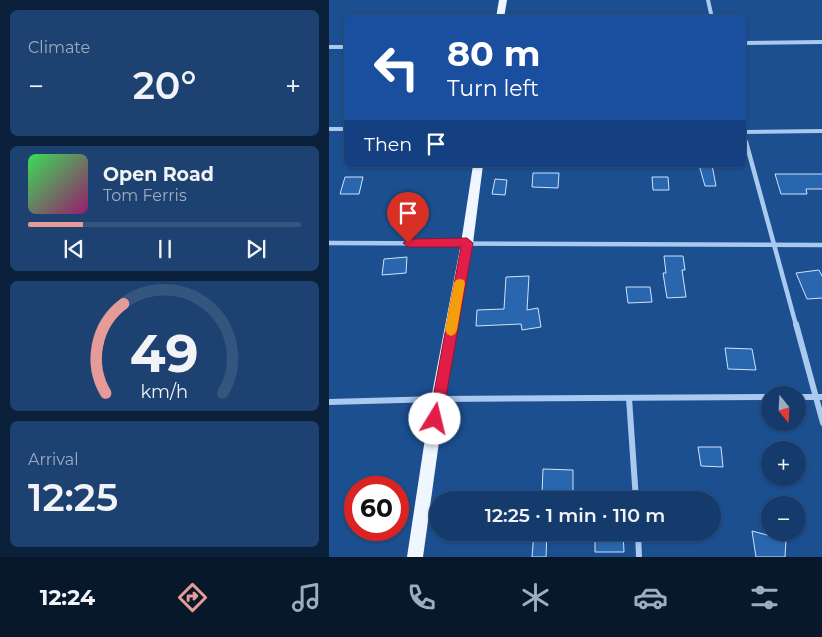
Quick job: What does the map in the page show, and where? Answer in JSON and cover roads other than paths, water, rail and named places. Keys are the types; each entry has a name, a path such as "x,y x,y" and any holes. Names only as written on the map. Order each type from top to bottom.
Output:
{"main road":[{"path":"500,15 503,0"},
{"path":"415,557 438,399 467,243 478,167"}],"street":[{"path":"708,0 711,15"},
{"path":"746,43 822,42"},
{"path":"329,47 344,47"},
{"path":"329,129 344,129"},
{"path":"746,132 822,131"},
{"path":"746,143 819,397 822,422"},
{"path":"329,243 822,245"},
{"path":"329,402 438,399 761,397"},
{"path":"629,398 635,491"},
{"path":"638,541 639,557"}]}
